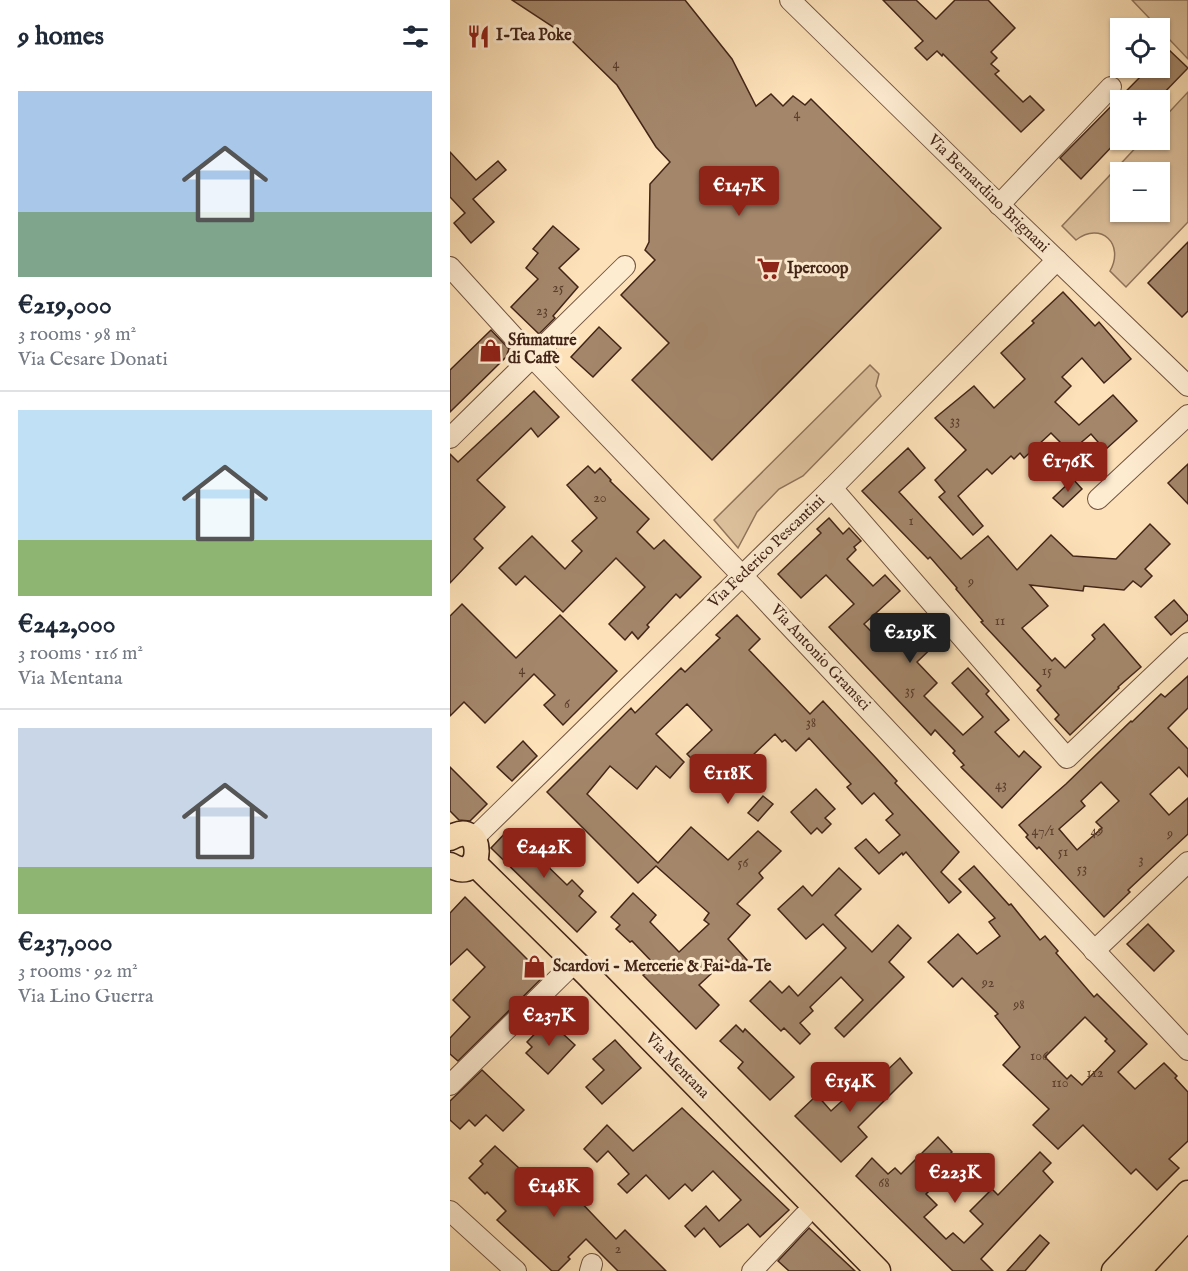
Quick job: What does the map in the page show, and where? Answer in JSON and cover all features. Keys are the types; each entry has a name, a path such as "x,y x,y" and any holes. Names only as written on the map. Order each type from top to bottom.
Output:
{"main road":[{"path":"461,839 478,849 478,854 462,864"},
{"name":"Via Mentana","path":"462,864 575,962 878,1271"},
{"path":"1114,1271 1188,1193"},
{"path":"1138,1271 1188,1217"}],"street":[{"name":"Via Bernardino Brignani","path":"790,0 1188,386"},
{"path":"999,205 1111,87"},
{"name":"Via Federico Pescantini","path":"461,839 743,576 1057,260"},
{"path":"450,437 625,266"},
{"name":"Via Antonio Gramsci","path":"450,267 532,357 743,576 1188,1050"},
{"path":"1098,499 1188,415"},
{"path":"832,488 1067,758 1188,643"},
{"path":"1094,951 1188,862"},
{"path":"450,1086 575,962"},
{"path":"450,1211 516,1271"},
{"path":"752,1271 804,1216"}],"shaded area":[{"path":"1132,0 1188,0 1188,59 1170,40 1170,18 1149,18"},
{"path":"1188,92 1188,222 1126,287 1110,271 1115,252 1108,238 1094,233 1076,240 1062,226 1110,175 1110,222 1170,222 1170,162 1122,162 1134,150 1170,150 1170,111"},
{"path":"870,365 879,374 876,386 881,396 803,476 779,489 757,512 738,548 714,520"}],"building":[{"path":"512,0 685,0 732,59 756,106 771,94 783,106 793,96 805,105 811,99 941,228 712,460 632,380 669,343 621,295 655,260 645,250 649,242 650,184 670,162 656,147 617,85 567,36"},
{"path":"883,0 916,0 936,19 955,0 988,0 1015,28 991,52 997,58 991,64 999,71 995,74 1023,102 1030,96 1044,110 1021,132 943,54 942,56 937,51 927,60 915,48 923,41"},
{"path":"1170,51 1188,68 1167,90 1127,90 1139,78 1170,78"},
{"path":"1110,107 1110,149 1081,179 1060,158"},
{"path":"450,152 476,180 498,161 506,170 473,199 494,222 471,243 454,223 465,213 450,197"},
{"path":"553,226 579,249 559,268 578,287 553,316 555,318 539,334 511,307 538,279 526,268 538,253 533,249"},
{"path":"1188,242 1188,311 1182,317 1148,283"},
{"path":"1063,292 1095,326 1099,322 1131,359 1104,383 1082,358 1062,377 1071,386 1055,402 1079,425 1113,395 1137,421 1105,450 1091,434 1070,452 1051,433 1024,458 1020,453 1014,459 1011,456 992,474 987,469 958,496 983,526 973,535 939,497 945,492 935,480 966,450 935,418 974,386 994,408 1025,379 1001,353"},
{"path":"599,327 621,348 593,377 571,357"},
{"path":"491,330 509,349 506,357 450,412 450,370"},
{"path":"534,391 559,417 538,437 531,428 477,480 505,507 474,539 483,548 450,583 450,454 458,462"},
{"path":"908,448 925,468 899,492 961,559 988,536 1017,570 1051,535 1073,556 1116,559 1150,524 1170,544 1145,569 1152,576 1141,587 1133,581 1124,590 1084,586 1083,591 1030,585 1048,606 1022,628 1052,661 1055,658 1065,668 1095,639 1092,635 1104,624 1141,667 1070,735 1055,719 1059,715 1037,690 1041,686 981,622 983,621 930,557 928,559 862,491"},
{"path":"1188,464 1188,504 1168,483"},
{"path":"588,466 595,473 600,468 649,519 637,532 654,549 664,540 701,577 680,598 676,594 647,625 649,627 638,639 632,632 625,640 609,624 645,587 616,558 563,612 525,576 516,585 499,568 532,536 565,569 582,551 572,541 597,518 567,485"},
{"path":"1073,479 1082,489 1063,507 1053,498"},
{"path":"829,518 843,534 849,528 861,541 854,547 856,550 847,559 873,586 885,575 900,591 864,624 888,649 923,616 943,637 917,662 937,683 924,696 963,735 983,717 952,683 968,668 989,691 986,694 1009,720 995,732 1019,757 1024,751 1041,767 1002,808 961,767 964,765 953,753 955,751 935,730 931,735 829,627 854,604 826,575 801,598 778,574 821,533 817,529"},
{"path":"1174,600 1188,616 1188,620 1171,635 1155,617"},
{"path":"462,604 516,658 560,615 617,671 563,725 544,705 555,695 534,674 485,723 464,702 450,716 450,616"},
{"path":"737,615 760,639 749,650 810,714 823,701 959,852 941,872 961,892 949,903 906,852 879,874 855,848 866,839 879,853 900,835 886,820 893,814 874,793 862,804 847,787 851,784 809,738 796,751 785,740 782,742 775,734 752,756 757,761 724,792 687,754 712,730 687,704 656,734 684,762 670,778 656,766 637,789 610,766 587,794 658,863 691,827 728,860 758,831 781,851 759,873 763,878 737,904 750,915 728,939 747,960 736,970 726,960 699,985 719,1005 696,1029 643,975 655,965 632,941 630,942 616,929 620,925 611,917 633,893 656,915 650,922 679,952 709,924 704,920 709,913 656,866 638,883 547,792 631,708 635,713 681,668 685,672 720,638 716,635"},
{"path":"1188,676 1188,708 1168,728 1188,749 1188,777 1179,767 1150,794 1169,815 1188,798 1188,834 1128,890 1130,892 1104,917 1039,847 1037,849 1019,825 1161,694 1165,697","holes":["1101,782 1119,801 1096,822 1102,828 1077,850 1059,829 1085,806 1081,801"]},
{"path":"523,741 537,756 512,781 497,767"},
{"path":"450,767 487,804 470,821 459,820 450,811"},
{"path":"816,789 835,809 825,818 831,824 822,833 817,828 811,834 791,812"},
{"path":"763,796 773,804 758,821 748,813"},
{"path":"509,829 523,842 530,836 541,847 535,854 567,885 572,880 583,891 579,896 596,912 577,932 491,848"},
{"path":"974,866 1009,905 1011,904 1040,940 1045,936 1058,951 1056,953 1094,997 1097,994 1147,1044 1118,1072 1135,1089 1164,1063 1188,1092 1188,1141 1169,1159 1179,1168 1157,1190 1136,1169 1131,1174 1083,1125 1058,1149 1033,1125 1049,1109 1003,1065 1020,1047 995,1016 998,1014 962,978 953,987 928,962 958,934 977,954 1000,936 989,922 995,918 959,879","holes":["1085,1017 1107,1039 1105,1041 1115,1051 1082,1085 1071,1075 1067,1079 1045,1057"]},
{"path":"839,868 861,889 835,915 872,952 898,925 911,938 889,962 904,977 844,1037 835,1028 863,1000 841,977 810,1007 813,1011 800,1023 810,1034 800,1044 784,1028 781,1031 750,1001 770,981 782,993 789,986 798,996 846,948 823,924 806,939 778,909 803,886 812,896"},
{"path":"465,897 544,976 458,1061 450,1054 450,1038 470,1017 453,1000 485,967 467,949 450,965 450,913"},
{"path":"1148,924 1174,951 1154,971 1127,944"},
{"path":"548,1020 575,1045 548,1074 526,1053 532,1047 527,1042"},
{"path":"736,1025 743,1032 745,1029 794,1077 770,1100 738,1068 743,1062 720,1041"},
{"path":"615,1040 641,1068 602,1104 586,1087 604,1070 593,1059"},
{"path":"900,1058 912,1073 858,1127 867,1137 841,1162 795,1116 817,1095 831,1111 854,1090 860,1096"},
{"path":"482,1070 524,1110 503,1131 486,1115 475,1126 469,1120 460,1129 450,1120 450,1101"},
{"path":"682,1108 789,1210 760,1237 748,1224 720,1247 704,1228 695,1237 685,1226 706,1206 719,1221 741,1200 713,1171 692,1191 685,1184 669,1199 646,1175 627,1193 618,1184 629,1174 608,1151 597,1162 584,1149 607,1125 633,1151"},
{"path":"938,1137 952,1152 945,1159 951,1164 941,1174 944,1177 926,1194 937,1205 924,1217 946,1239 953,1233 964,1243 983,1224 970,1211 992,1189 998,1195 1040,1152 1051,1163 1043,1171 1053,1182 981,1259 993,1271 953,1271 856,1176 872,1158 888,1174 895,1168 901,1174"},
{"path":"495,1146 544,1191 565,1172 579,1188 573,1194 616,1239 625,1230 666,1271 618,1271 586,1239 558,1271 552,1271 497,1220 506,1211 469,1178 483,1164 480,1161"},
{"path":"809,1228 855,1271 789,1271 778,1261"},
{"path":"1040,1235 1049,1243 1025,1271 1007,1271"}],"place":[{"name":"I-Tea Poke","path":"478,36"},
{"name":"Ipercoop","path":"769,269"},
{"name":"Sfumature di Caffè","path":"490,350"},
{"name":"Scardovi - Mercerie & Fai-da-Te","path":"535,967"}]}
